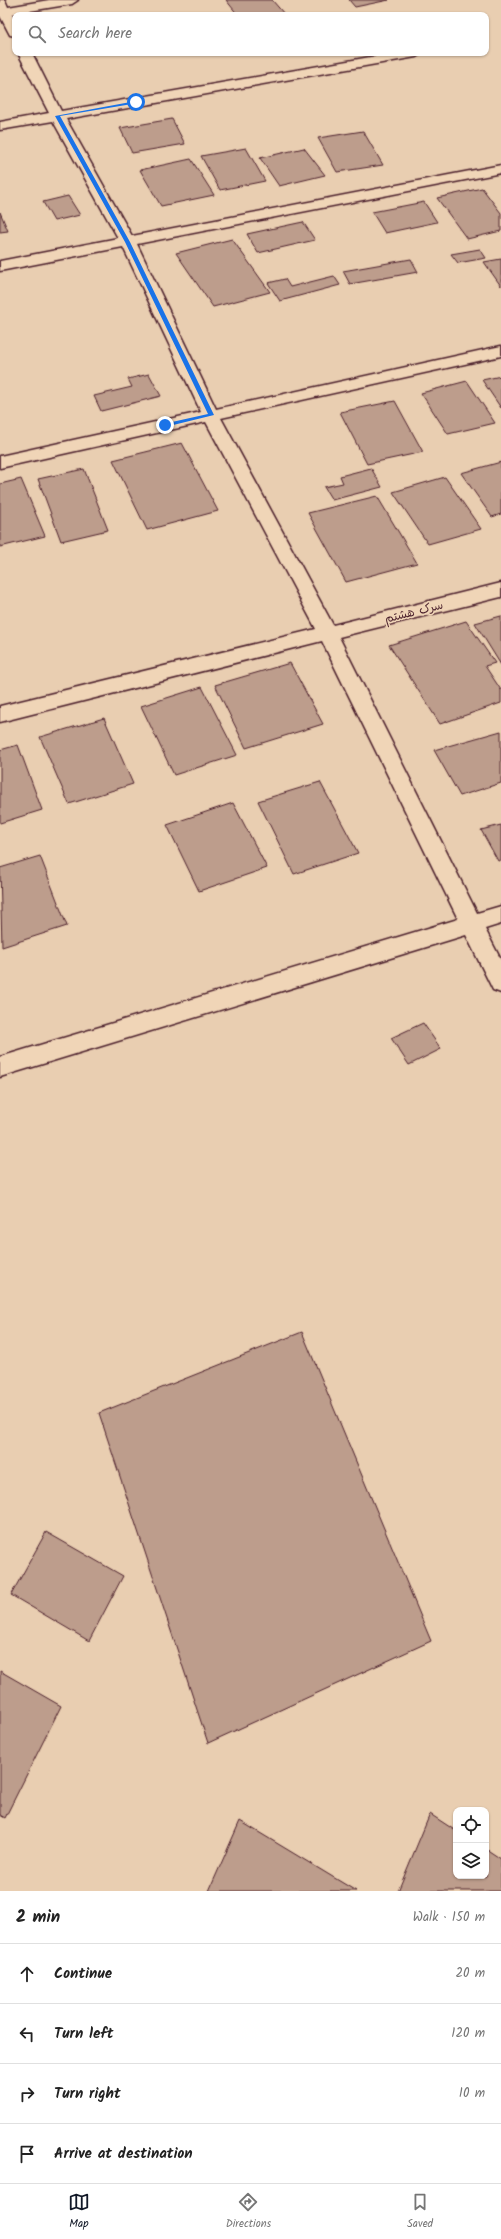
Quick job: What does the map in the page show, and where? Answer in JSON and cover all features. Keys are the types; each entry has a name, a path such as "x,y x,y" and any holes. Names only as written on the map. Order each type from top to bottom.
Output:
{"street":[{"path":"12,27 1,9 72,0"},
{"path":"27,56 57,116 128,242 211,415 328,634 501,983"},
{"path":"0,126 399,56"},
{"path":"0,266 501,169"},
{"path":"0,462 501,351"},
{"name":"سرک هشتم","path":"0,714 501,590"},
{"path":"0,1067 501,915"}],"building":[{"path":"226,0 272,0 282,12 236,12"},
{"path":"349,0 389,0 355,7"},
{"path":"172,119 185,144 132,153 120,128"},
{"path":"363,131 383,165 337,172 318,138"},
{"path":"246,148 265,181 220,190 201,156"},
{"path":"304,148 325,175 279,186 260,158"},
{"path":"191,159 214,195 161,206 140,170"},
{"path":"482,188 501,213 501,231 467,239 437,198"},
{"path":"68,196 80,215 54,221 43,202"},
{"path":"424,202 437,222 385,233 372,212"},
{"path":"0,212 8,231 0,232"},
{"path":"303,222 315,240 258,253 247,234"},
{"path":"232,239 270,292 213,307 176,253"},
{"path":"480,249 486,258 458,263 451,254"},
{"path":"411,259 418,272 350,284 343,271"},
{"path":"501,259 501,286 484,262"},
{"path":"334,276 340,285 280,301 268,283 285,279 290,287"},
{"path":"149,374 161,396 101,411 94,396 132,387 128,379"},
{"path":"501,376 501,408 482,380"},
{"path":"467,381 495,423 448,434 421,393"},
{"path":"395,401 423,452 367,464 340,412"},
{"path":"182,443 218,511 147,530 113,460"},
{"path":"501,462 501,514 492,517 461,473"},
{"path":"371,468 382,487 332,500 324,487 343,483 340,476"},
{"path":"84,469 108,530 61,541 38,479"},
{"path":"445,477 481,529 428,544 393,492"},
{"path":"21,479 45,536 0,547 0,484"},
{"path":"377,496 417,563 346,582 308,513"},
{"path":"501,616 501,665 475,623"},
{"path":"466,621 495,663 485,666 501,690 501,703 440,724 389,645"},
{"path":"290,663 323,724 246,748 215,685"},
{"path":"202,687 237,755 174,775 141,706"},
{"path":"104,718 133,784 69,804 40,737"},
{"path":"501,731 501,783 460,796 434,750"},
{"path":"18,745 42,810 0,823 0,750"},
{"path":"320,782 358,853 294,874 258,801"},
{"path":"233,803 267,868 199,891 167,825"},
{"path":"501,825 501,860 498,861 481,830"},
{"path":"40,856 67,926 2,947 0,868"},
{"path":"423,1023 441,1049 409,1065 391,1038"},
{"path":"302,1332 431,1641 208,1743 99,1413"},
{"path":"46,1532 123,1576 89,1641 11,1595"},
{"path":"0,1671 61,1706 5,1818 0,1815"},
{"path":"430,1814 453,1829 453,1879 489,1879 489,1851 501,1859 501,1891 398,1891"},
{"path":"240,1821 356,1891 209,1891"}],"route":[{"path":"136,102 57,116 128,242 211,415 165,425"}]}
